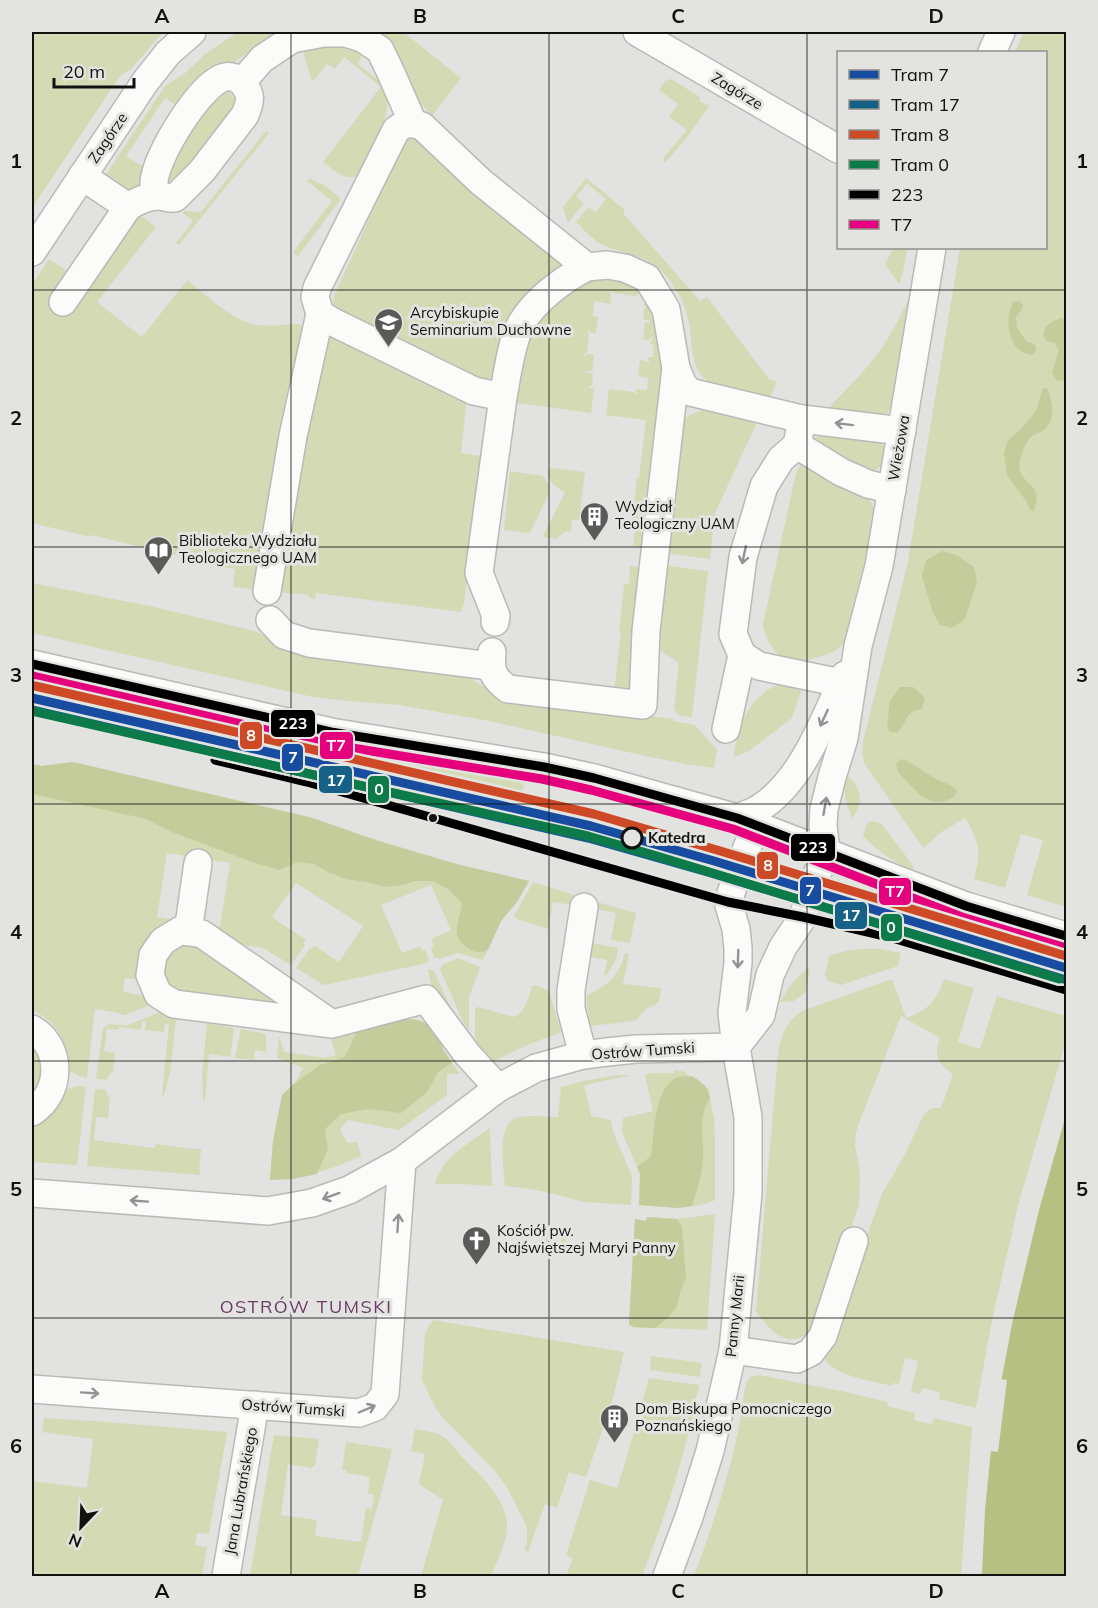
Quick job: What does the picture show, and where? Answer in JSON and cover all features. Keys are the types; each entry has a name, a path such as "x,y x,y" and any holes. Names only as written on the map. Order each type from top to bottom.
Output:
{"street":[{"name":"Zagórze","path":"32,252 145,82 168,53 192,32"},
{"name":"Zagórze","path":"637,32 837,148"},
{"path":"992,51 1001,32"},
{"path":"242,82 262,59 292,39 324,33 346,33 362,38 380,50 413,123"},
{"path":"63,302 128,207 139,200 159,196 167,199 175,198 201,171 245,115 250,92 242,82 233,77 224,77 215,82 196,101 161,157 153,187 159,196"},
{"path":"267,591 293,436 320,314 315,297 316,288 396,130 405,124 413,123 422,126 481,182 587,267"},
{"path":"82,177 128,207"},
{"name":"Wieżowa","path":"826,852 824,809 844,738 858,646 879,566 932,249"},
{"path":"495,622 496,616 479,573 503,397 513,350 520,326 531,310 569,276 587,267 607,265 625,268 647,278 666,309 676,368 683,385 690,392 800,432 902,431"},
{"path":"320,314 474,391 503,397"},
{"path":"270,620 284,635 309,643 491,659 496,680 508,689 643,705 646,632 676,368"},
{"path":"800,432 816,458 868,484 892,490"},
{"path":"726,729 741,655 733,634 743,557 764,486 800,432"},
{"name":"Wieżowa","path":"746,822 789,781 808,754 858,646"},
{"path":"741,655 759,666 841,683"},
{"path":"32,664 331,732 574,774 746,822 966,906 1066,936"},
{"name":"Panny Marii","path":"667,1576 710,1451 733,1350 748,1193 748,1117 732,1013 738,948 736,929 728,902 746,822"},
{"path":"736,1047 761,1015 770,975 783,947 803,917 814,879 826,852"},
{"path":"188,932 198,863"},
{"path":"583,1055 571,1009 571,990 584,907"},
{"path":"332,1024 202,934 181,930 163,941 153,955 150,975 158,994 174,1004 332,1024 426,999 467,1053 498,1088"},
{"path":"32,1029 50,1047 55,1063 55,1081 47,1098 32,1112"},
{"name":"Ostrów Tumski","path":"32,1193 268,1211 312,1203 349,1190 402,1161 498,1088 536,1068 583,1055 636,1049 736,1047"},
{"name":"Ostrów Tumski","path":"32,1389 359,1413 375,1407 385,1394 402,1161"},
{"path":"733,1350 797,1359 811,1352 823,1336 854,1241"},
{"name":"Jana Lubrańskiego","path":"226,1576 255,1405"}],"shaded area":[{"path":"32,32 163,32 131,69 120,76 32,208"},
{"path":"238,32 309,32 245,55 223,69 178,106 165,98 126,156 150,171 140,187 130,192 105,176 165,86 184,74 205,54"},
{"path":"353,32 403,32 461,78 432,116"},
{"path":"1024,32 1066,32 1066,907 1027,895 1043,840 1021,834 1005,888 974,879 978,847 965,818 943,831 923,848 864,763 862,752 908,561 960,249 1047,249 1047,51 1015,51"},
{"path":"334,42 360,50 362,55 358,64 388,88 389,92 383,133 361,174 350,177 341,175 323,162 381,87 344,57 335,69 327,64 313,81 304,50"},
{"path":"671,79 700,97 699,101 709,106 665,163 664,157 687,130 669,117 678,104 659,90 665,81"},
{"path":"223,88 233,97 236,109 175,190 160,180 204,105"},
{"path":"411,130 560,257 558,269 492,377 485,380 478,379 335,310 334,296"},
{"path":"266,131 269,133 179,245 176,243 193,221 183,213 184,211 201,212"},
{"path":"310,178 324,185 340,200 298,256 293,252 332,201 307,181"},
{"path":"586,178 624,209 624,214 700,301 707,297 769,379 777,382 770,397 725,389 712,384 699,372 693,357 685,308 669,280 652,263 599,243 576,222 588,207 596,212 606,199 587,183 576,197 584,203 568,223 563,207"},
{"path":"140,215 156,227 97,302 142,337 187,280 239,319 268,326 300,324 304,329 259,590 233,587 235,569 209,566 209,563 32,523 32,285 49,259 70,273 76,300 118,247 120,235 128,220"},
{"path":"892,249 907,249 899,284 885,264"},
{"path":"610,274 645,291 636,296 613,293 611,290 609,292 611,294 610,304 593,301 592,316 598,317 596,333 587,331 589,334 587,352 584,355 594,355 592,371 586,372 593,374 592,385 589,387 590,389 594,387 591,413 517,403 522,354 530,329 573,286"},
{"path":"912,292 894,402 891,408 879,417 825,412 881,349"},
{"path":"650,297 665,360 647,548 633,546 636,527 631,527 646,420 606,415 609,389 635,394 637,393 635,389 647,390 648,378 638,376 640,360 649,364 648,357 653,357 654,345 650,344 653,338 643,339 645,322 650,321 643,319 646,308 643,307 645,301"},
{"path":"1019,301 1023,305 1016,317 1017,328 1027,342 1036,346 1036,351 1032,355 1017,348 1010,334 1008,325 1010,309 1013,302"},
{"path":"1061,318 1066,320 1066,377 1063,381 1056,380 1052,373 1059,350 1055,343 1046,341 1044,337 1045,330 1050,324"},
{"path":"334,335 467,396 461,453 485,458 482,460 461,612 316,593 315,599 309,598 309,595 275,592 328,336"},
{"path":"1043,388 1048,389 1051,399 1051,420 1045,429 1028,441 1020,461 1023,477 1036,492 1034,511 1030,510 1007,475 1004,453 1008,440 1036,411"},
{"path":"712,409 759,418 715,513 710,559 664,553 679,423 694,413"},
{"path":"845,432 868,434 879,440 885,451 883,463 868,473 818,444 815,437"},
{"path":"806,463 864,495 872,505 875,518 844,643 826,655 795,662 777,654 766,637 763,624 796,473 801,464"},
{"path":"551,468 585,472 579,520 572,520 571,532 566,531 556,539 543,536 565,493 550,481 548,470"},
{"path":"510,471 543,476 549,485 549,493 528,533 504,530"},
{"path":"942,551 956,555 974,567 977,582 965,619 952,628 940,625 933,613 922,576 926,560"},
{"path":"662,565 708,571 692,717 680,716 674,709 679,663 656,648"},
{"path":"630,566 645,568 632,693 614,691 624,584 629,584"},
{"path":"32,583 150,606 251,630 307,651 467,676 493,693 510,698 673,719 673,721 695,725 717,750 714,768 650,757 484,720 399,705 313,697 32,633"},
{"path":"782,683 803,685 792,718 749,751 734,757 738,734 753,703 771,688"},
{"path":"900,687 913,687 925,698 922,709 913,711 897,733 890,732 887,726 890,701"},
{"path":"380,755 525,777 522,793 398,764 381,759"},
{"path":"901,759 957,790 955,796 946,801 935,802 921,796 898,772 896,764"},
{"path":"73,762 313,818 356,843 364,836 460,865 529,881 517,902 501,921 483,960 458,953 439,959 434,957 431,948 434,946 431,939 451,930 431,885 381,905 402,953 420,946 422,951 425,950 429,959 427,963 324,985 296,968 314,945 339,962 363,926 296,883 272,917 306,940 291,965 263,948 240,945 211,926 220,927 230,863 167,853 157,917 176,920 140,980 125,978 123,992 146,996 152,1004 125,1015 95,1009 87,1078 81,1077 70,1071 64,1043 55,1027 32,1010 32,764 41,766"},
{"path":"73,762 313,818 384,843 460,865 529,881 517,902 501,921 488,950 474,951 466,947 458,937 457,927 462,903 448,889 432,881 415,881 386,887 345,879 314,864 297,862 279,870 172,832 146,819 32,794 32,764 41,766"},
{"path":"844,774 855,784 860,796 859,805 852,819 845,797"},
{"path":"378,783 516,815 514,827 374,787"},
{"path":"872,821 881,823 914,867 912,870 886,856 863,836 867,824"},
{"path":"533,882 574,895 573,905 553,902 548,929 514,916"},
{"path":"597,902 636,913 630,943 611,940 616,913 596,909"},
{"path":"587,942 618,948 616,960 606,976 604,975 607,960 587,956"},
{"path":"191,943 301,1010 169,990 162,969 165,958 179,946"},
{"path":"860,949 880,949 901,953 898,966 841,985 828,981 825,975 829,956"},
{"path":"625,953 629,954 623,984 661,988 659,1001 633,1021 590,1026 586,996 611,980 619,969"},
{"path":"458,958 480,967 469,997 469,1030 463,1022 440,969 442,965"},
{"path":"810,967 806,992 794,1001 780,1002 793,982"},
{"path":"428,970 433,970 435,973 458,1025 434,999"},
{"path":"892,979 906,1018 920,1012 930,1004 938,994 944,979 974,988 958,1042 980,1049 997,996 1066,1016 1066,1041 1019,1202 992,1320 976,1408 939,1399 940,1392 922,1388 920,1394 911,1392 918,1361 905,1358 899,1384 893,1383 892,1386 844,1373 835,1369 823,1357 882,1194 923,1116 928,1110 941,1108 953,1074 938,1059 937,1050 940,1038 901,1016 856,1133 855,1145 860,1173 859,1205 817,1328 812,1338 806,1334 799,1338 784,1338 771,1330 756,1311 778,1054 783,1035 788,1024 802,1011"},
{"path":"535,985 549,991 561,1032 490,1063 475,1040 476,1008 513,1017 524,1009 532,986"},
{"path":"160,1012 176,1019 170,1072 164,1096 162,1095 169,1024 165,1024 164,1032 145,1030 146,1022 142,1021 141,1030 119,1027 118,1030 107,1029 104,1051 115,1053 113,1072 107,1080 96,1079 103,1028 110,1024 126,1026"},
{"path":"403,1019 422,1022 436,1031 446,1041 442,1048 452,1063 438,1072 427,1092 401,1113 368,1109 341,1114 325,1129 328,1149 317,1174 293,1179 270,1180 273,1141 282,1095 320,1065 345,1057 358,1029"},
{"path":"415,1019 422,1021 446,1041 442,1048 460,1074 447,1074 447,1095 399,1130 348,1120 340,1130 348,1143 357,1142 361,1156 317,1172 270,1180 273,1141 282,1095 295,1083 303,1068 277,1058 279,1036 284,1052 325,1058 336,1055 330,1035"},
{"path":"207,1023 234,1029 230,1057 209,1054 205,1100 203,1100 202,1075"},
{"path":"241,1029 266,1034 266,1052 255,1050 254,1060 235,1058"},
{"path":"32,1042 38,1048 44,1075 32,1097"},
{"path":"674,1070 686,1072 709,1090 714,1118 715,1200 687,1207 639,1205 640,1174 622,1132 623,1118 653,1111 645,1075 674,1073"},
{"path":"618,1075 632,1075 584,1085 591,1116 611,1120 613,1132 632,1176 631,1205 583,1202 555,1194 505,1186 504,1136 511,1121 524,1116 558,1117 561,1087"},
{"path":"692,1076 704,1085 710,1098 704,1112 702,1165 692,1206 678,1208 639,1205 640,1174 637,1167 651,1156 657,1112 664,1091 678,1077"},
{"path":"86,1087 77,1165 32,1162 32,1126 52,1111 66,1089"},
{"path":"95,1089 106,1090 110,1098 108,1118 96,1117 94,1140 155,1148 156,1144 201,1149 200,1175 87,1166"},
{"path":"1066,1115 1066,1576 982,1576 985,1510 994,1420 1012,1324 1039,1210"},
{"path":"490,1128 492,1186 435,1184 443,1166"},
{"path":"715,1214 707,1330 633,1327 629,1324 635,1219 646,1221 647,1217 677,1219"},
{"path":"647,1217 677,1219 682,1227 686,1278 677,1306 667,1319 655,1328 633,1327 629,1324 635,1219 646,1221"},
{"path":"544,1232 549,1232 549,1250 561,1249 561,1232 566,1232 566,1254 544,1254"},
{"path":"433,1320 624,1352 612,1402 586,1477 569,1472 557,1508 545,1504 528,1552 525,1550 527,1529 508,1489 495,1471 443,1418 422,1380 425,1333"},
{"path":"651,1356 702,1363 700,1377 650,1370"},
{"path":"759,1375 888,1402 887,1406 915,1413 914,1420 932,1424 934,1418 972,1427 961,1576 694,1576 727,1477 746,1385 751,1376"},
{"path":"649,1378 699,1385 676,1480 642,1576 566,1576 573,1558 566,1555 590,1480 617,1488"},
{"path":"44,1418 227,1432 209,1534 197,1533 195,1545 207,1547 202,1576 32,1576 32,1481 87,1488 93,1439 42,1432"},
{"path":"415,1429 436,1433 445,1438 498,1497 506,1517 507,1528 503,1547 491,1576 421,1576 443,1500 419,1484 425,1454 411,1451"},
{"path":"274,1435 319,1439 315,1466 312,1468 288,1464 281,1515 317,1520 315,1536 361,1542 366,1508 372,1509 374,1495 368,1493 370,1477 346,1473 346,1470 342,1470 346,1442 392,1449 358,1576 250,1576"}],"pier":[{"path":"999,1379 1007,1380 998,1452 990,1451"}],"tram line":[{"name":"8","path":"35,686 594,814 1066,956"},
{"name":"7","path":"32,698 591,826 1066,968"},
{"name":"17","path":"32,710 588,838 1063,979"},
{"name":"0","path":"32,711 588,836 1059,979"}],"transit line":[{"name":"223","path":"32,664 331,732 544,767 594,778 737,818 966,906 1066,936"},
{"name":"T7","path":"32,676 328,744 542,779 591,790 733,829 962,917 1063,947"},
{"name":"223","path":"215,760 307,782 728,902 889,937 1066,990"}],"place":[{"name":"Arcybiskupie Seminarium Duchowne","path":"389,348"},
{"name":"Wydział Teologiczny UAM","path":"594,542"},
{"name":"Biblioteka Wydziału Teologicznego UAM","path":"158,576"},
{"name":"Katedra","path":"632,838"},
{"name":"Kościół pw. Najświętszej Maryi Panny","path":"476,1266"},
{"name":"Dom Biskupa Pomocniczego Poznańskiego","path":"614,1444"}],"district":[{"name":"OSTRÓW TUMSKI","path":"306,1307"}]}
